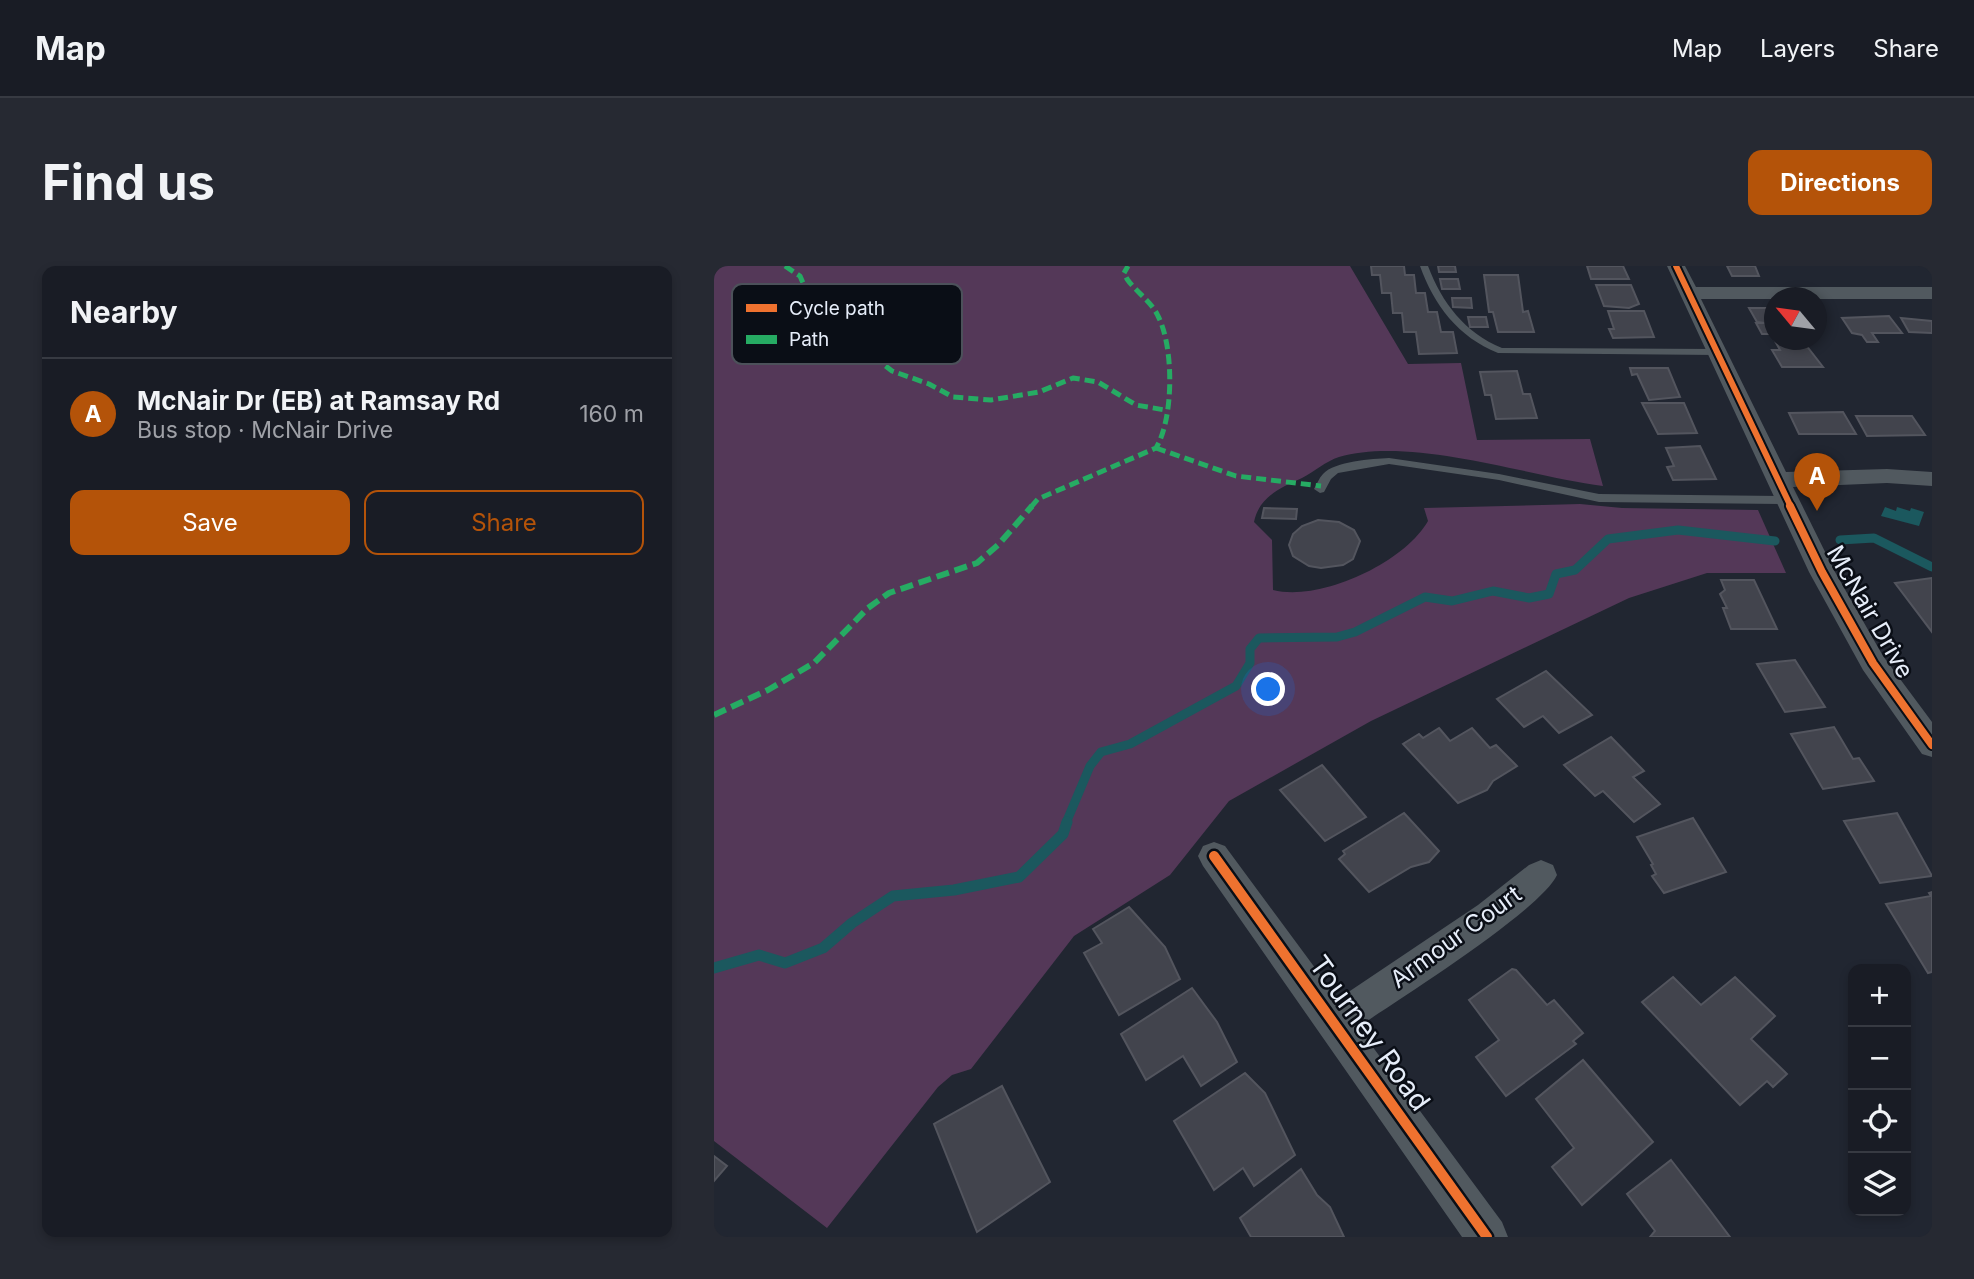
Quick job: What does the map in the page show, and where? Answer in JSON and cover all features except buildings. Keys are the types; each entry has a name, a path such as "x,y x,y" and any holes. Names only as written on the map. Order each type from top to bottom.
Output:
{"street":[{"name":"McNair Drive","path":"1676,266 1822,572 1853,629 1932,745"},
{"path":"1687,293 1932,293"},
{"path":"1784,490 1887,476 1932,479"},
{"name":"Tourney Road","path":"1214,856 1487,1237"},
{"name":"Armour Court","path":"1335,1022 1490,916 1541,875"}],"lane":[{"path":"1424,266 1446,307 1465,332 1484,346 1501,351 1716,352"},
{"path":"1320,489 1326,477 1335,471 1366,463 1389,461 1499,477 1599,498 1784,490"}],"shaded area":[{"path":"714,266 1350,266 1408,364 1461,363 1477,440 1590,439 1603,486 1434,454 1368,452 1329,461 1272,494 1257,513 1254,522 1272,540 1273,590 1314,590 1359,576 1400,551 1416,537 1428,521 1424,508 1580,504 1622,508 1758,510 1786,573 1707,573 1629,598 1371,721 1229,801 1170,875 1074,936 971,1069 952,1075 938,1087 827,1228 714,1141"},
{"path":"1885,507 1896,511 1897,507 1924,512 1919,526 1881,516"}],"waterway":[{"path":"1066,823 1090,766 1101,752 1130,744 1236,686 1250,663 1250,649 1259,638 1337,637 1355,632 1425,597 1452,601 1493,591 1529,598 1549,594 1556,574 1575,570 1608,539 1678,530 1775,541"},
{"path":"1840,540 1874,538 1932,567"},
{"path":"714,968 759,955 785,963 823,948 852,923 893,896 954,890 1019,877 1063,834 1067,822"}],"marked path":[{"path":"785,266 800,276 804,284"},
{"path":"714,715 768,690 814,663 868,608 889,593 977,563 999,544 1038,499 1156,448 1162,438 1168,391 1168,344 1158,315 1127,279 1124,273 1128,266"},
{"path":"883,364 892,371 929,384 953,397 991,400 1039,392 1073,378 1098,382 1136,405 1165,410"},
{"path":"1156,448 1216,471 1257,481 1321,486"}],"cycle path":[{"path":"1676,266 1822,572 1873,663 1932,745"},
{"path":"1214,856 1487,1237"}],"place":[{"name":"McNair Dr (EB) at Ramsay Rd","path":"1817,511"}]}
